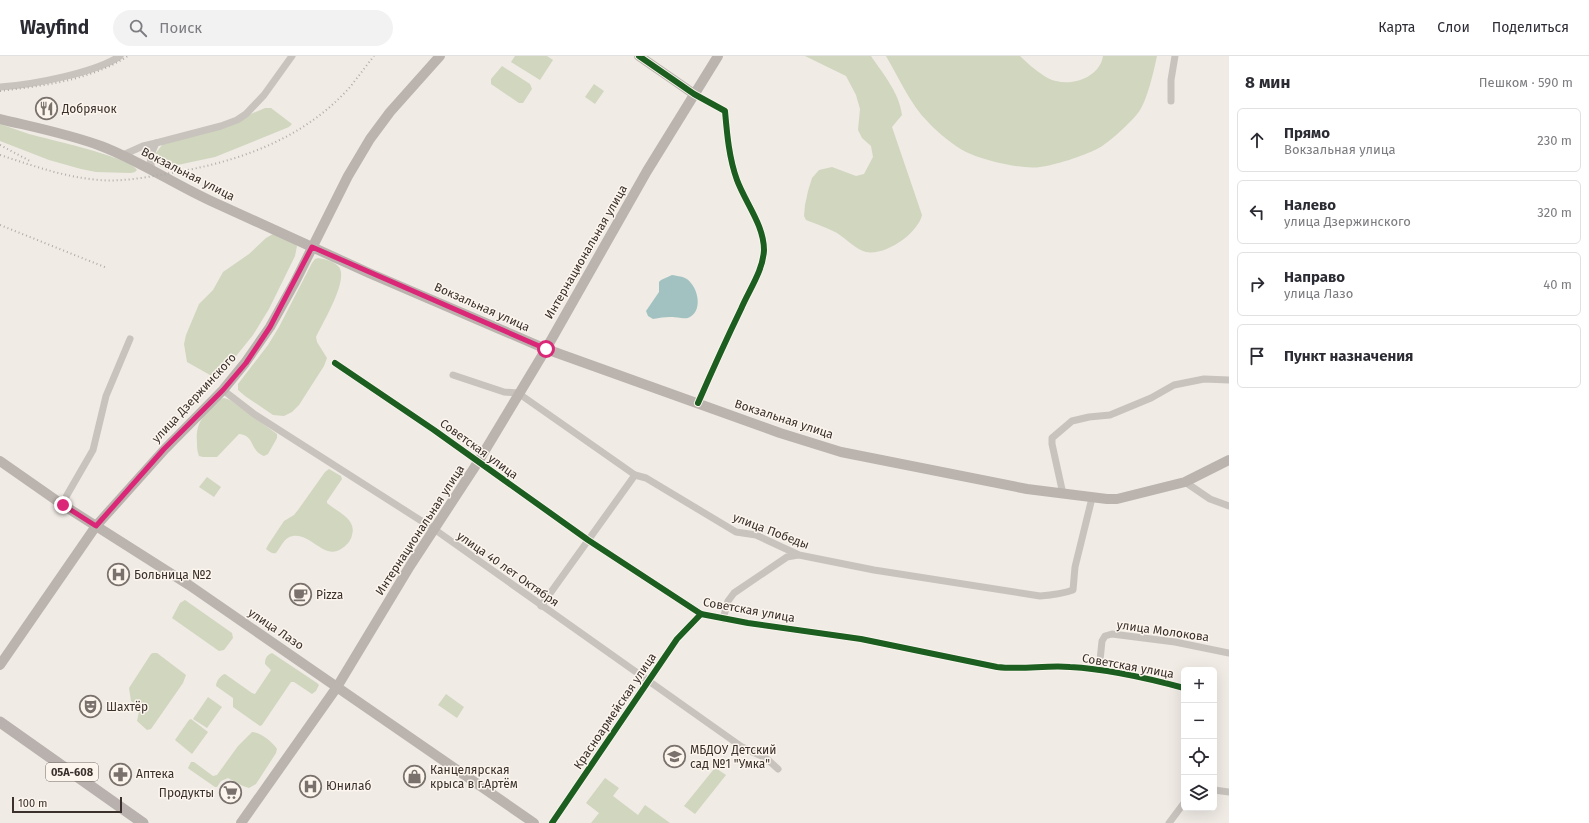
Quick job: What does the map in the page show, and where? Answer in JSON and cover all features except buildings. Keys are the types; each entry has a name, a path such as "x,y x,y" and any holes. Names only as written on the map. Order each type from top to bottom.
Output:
{"main road":[{"name":"улица Дзержинского","path":"0,665 96,526 164,449 223,390 246,363 270,327 348,176 370,139 390,112 440,56"},
{"path":"639,56 694,94"},
{"name":"Интернациональная улица","path":"241,823 337,687 434,529 478,462 546,349 647,171 718,56"},
{"name":"Вокзальная улица","path":"0,119 100,146 123,155 136,161 181,188 546,349 780,433 841,452 1027,489 1092,498 1117,499 1185,482 1229,460"},
{"name":"улица Лазо","path":"0,461 63,505 158,565 534,823"},
{"name":"05А-608","path":"0,722 144,823"}],"street":[{"path":"0,87 16,86 70,75 99,66 120,56"},
{"path":"123,155 143,146 221,126 237,120 246,114 264,95 292,56"},
{"path":"1171,101 1171,80 1175,56"},
{"path":"694,94 725,111 728,149 737,179 760,232 764,250 756,279 731,329 698,403"},
{"path":"153,171 150,165 150,156 156,143"},
{"path":"63,505 67,495 93,450 106,396 130,339"},
{"name":"Советская улица","path":"335,362 588,540 701,614 723,619 861,639 997,667 1013,669 1069,667 1099,670 1150,679 1181,687"},
{"name":"улица Победы","path":"453,374 504,392 518,394 635,476 646,478 736,532 756,535 799,555 874,570 1040,596 1060,594 1073,590 1075,567 1092,498"},
{"path":"1064,494 1052,444 1052,438 1072,421 1089,417 1110,415 1151,398 1174,385 1204,379 1229,380"},
{"name":"улица 40 лет Октября","path":"223,390 254,414 434,529 742,747 766,758 778,769"},
{"path":"541,606 635,476"},
{"path":"1185,482 1210,499 1229,506"},
{"path":"723,619 728,601 734,593 786,557 799,555"},
{"name":"Красноармейская улица","path":"552,823 677,639 701,614"},
{"name":"улица Молокова","path":"1099,670 1102,641 1105,636 1112,634 1175,642 1229,653"},
{"path":"1217,790 1229,792"},
{"path":"1169,823 1181,807"}],"green space":[{"path":"515,56 547,56 553,60 540,80 511,62"},
{"path":"805,56 871,56 890,84 898,99 902,115 892,127 922,215 919,222 908,236 891,247 874,252 862,251 837,233 806,220 804,216 805,205 812,178 819,170 832,167 856,176 864,174 873,157 871,146 862,138 858,130 860,109 856,95 846,76"},
{"path":"886,56 1020,56 1032,67 1052,80 1071,82 1086,78 1092,74 1101,63 1103,56 1157,56 1150,86 1141,108 1135,117 1107,143 1097,149 1069,160 1033,168 1013,166 982,158 966,152 951,142 932,126 922,115 905,90"},
{"path":"502,66 530,84 532,89 523,103 519,103 491,84 491,79"},
{"path":"594,84 604,91 595,104 585,97"},
{"path":"265,108 271,108 292,124 289,127 215,157 168,167 160,167 156,161 156,153 165,141 220,127"},
{"path":"0,124 29,134 104,154 131,165 137,170 131,173 96,172 49,160 0,141"},
{"path":"273,234 293,242 297,246 295,256 269,309 253,335 220,376 210,375 187,362 184,344 186,335 199,304 213,290 223,272 249,254 266,238"},
{"path":"318,258 335,263 339,267 341,273 338,291 334,302 316,337 317,342 327,358 324,366 299,405 292,412 284,416 273,415 238,390 238,384 268,345 312,263"},
{"path":"224,398 230,400 277,434 277,438 268,454 264,456 259,453 248,437 239,434 217,457 199,456 197,449 197,435 202,418 220,399"},
{"path":"329,469 341,476 342,479 327,503 345,516 352,525 352,535 348,543 341,549 329,551 323,549 306,538 293,536 285,540 276,553 272,553 266,549 284,521 294,515 325,472"},
{"path":"207,477 221,487 214,497 199,487"},
{"path":"185,600 232,633 233,638 224,650 219,651 172,618 180,603"},
{"path":"153,653 157,653 186,675 183,683 151,729 147,730 137,721 140,707 131,701 129,688"},
{"path":"272,653 319,685 316,691 312,694 294,682 291,682 260,726 233,707 233,698 216,686 216,684 219,678 225,674 255,694 271,670 265,662 267,657"},
{"path":"446,694 464,707 457,718 438,705"},
{"path":"208,697 222,707 207,728 193,719"},
{"path":"191,719 208,732 192,754 175,740"},
{"path":"252,732 266,738 273,743 277,749 276,753 256,784 249,788 228,778 221,781 217,787 215,787 188,768 191,762 194,762 213,776 217,775 238,746"},
{"path":"714,769 717,769 726,775 695,814 684,806"},
{"path":"605,778 619,788 613,796 638,815 645,805 670,823 591,823 599,813 586,803"}],"water":[{"path":"672,275 685,278 693,286 696,291 698,303 697,308 688,318 667,317 653,319 648,316 646,311 659,292 659,282"}],"railway":[{"path":"0,91 66,81 98,71 128,56"},
{"path":"0,155 61,174 99,180 126,180 196,168 221,162 245,155 268,145 291,134 312,121 332,105 350,87 374,56"},
{"path":"0,145 30,161"},
{"path":"0,225 107,268"}],"cycle path":[{"path":"639,56 694,94 725,111 734,172 740,188 758,223 763,241 763,258 758,273 698,403"},
{"path":"335,363 434,430 588,540 701,614 748,623 861,639 997,667 1085,668 1128,674 1181,687"},
{"path":"552,823 677,639 701,614"}],"place":[{"name":"Добрячок","path":"47,109"},
{"name":"Больница №2","path":"119,575"},
{"name":"Pizza","path":"300,595"},
{"name":"Шахтёр","path":"90,707"},
{"name":"МБДОУ Детский сад №1 \"Умка\"","path":"674,757"},
{"name":"Аптека","path":"120,774"},
{"name":"Канцелярская крыса в г.Артём","path":"415,777"},
{"name":"Юнилаб","path":"311,786"},
{"name":"Продукты","path":"230,793"}],"route":[{"path":"63,505 96,526 164,449 223,390 246,363 270,327 295,282 312,247 546,349"}]}
